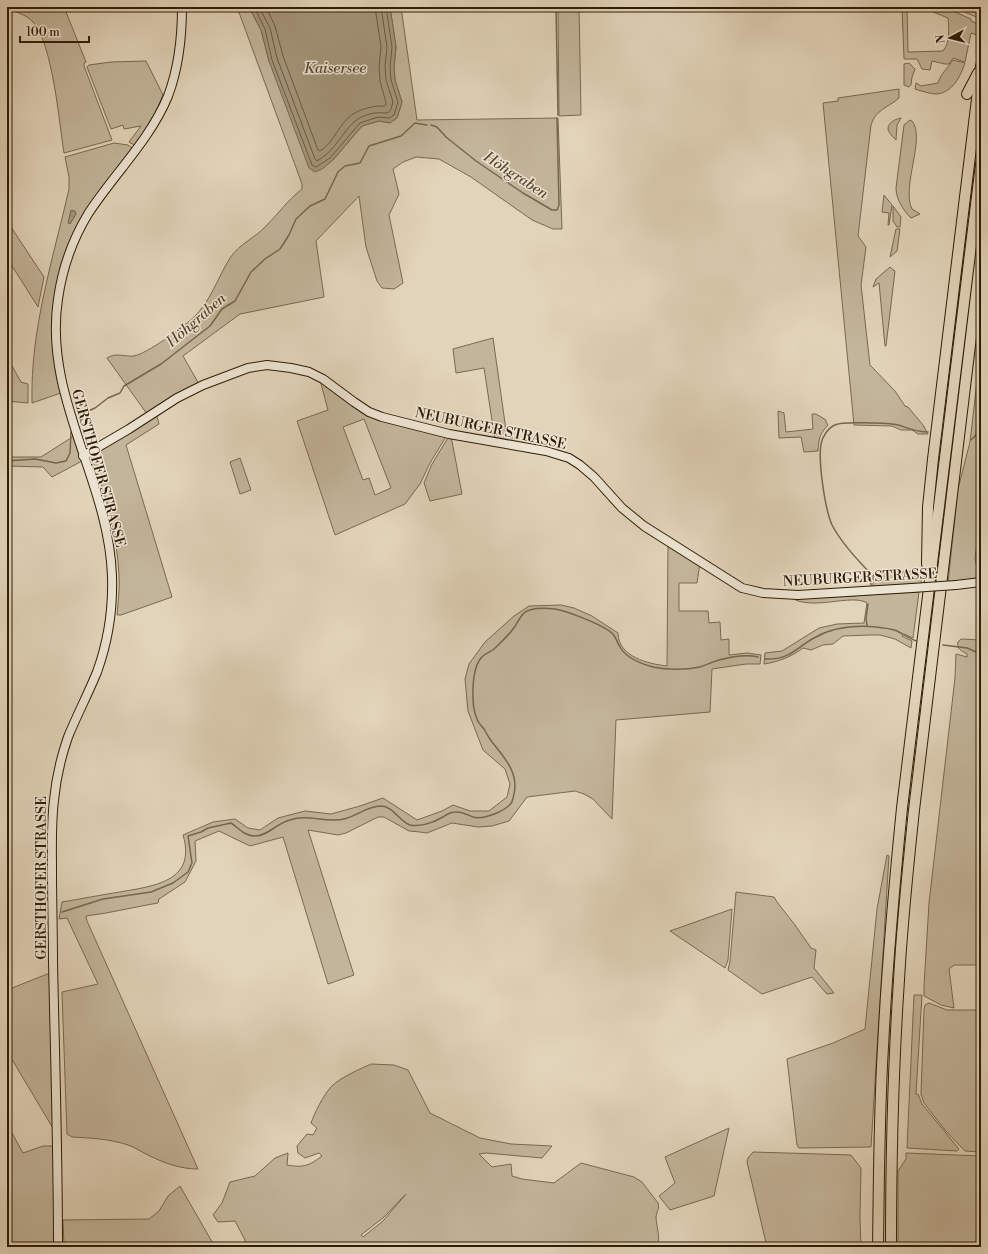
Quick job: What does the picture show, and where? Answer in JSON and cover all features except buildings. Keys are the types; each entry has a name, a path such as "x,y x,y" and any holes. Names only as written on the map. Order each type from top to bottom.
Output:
{"highway":[{"path":"967,94 981,65"},
{"path":"929,592 927,534 932,458 981,65"},
{"path":"878,1247 880,1121 887,979 902,808 981,164"},
{"path":"891,1247 894,1065 906,888 914,810 981,254"},
{"path":"929,425 932,437 932,458"}],"main road":[{"name":"GERSTHOFER STRASSE","path":"58,1247 52,917 53,805 55,787 68,737 102,656 108,630 112,600 112,577 108,536 64,394 56,341 56,315 62,278 72,248 88,214 153,125 168,95 181,44 182,7"},
{"name":"NEUBURGER STRASSE","path":"83,456 109,442 177,398 203,385 248,368 266,365 291,368 309,372 323,379 369,412 382,417 449,434 546,450 568,458 580,465 594,477 622,508 644,526 742,588 763,593 798,595 956,585 981,582"}],"shaded area":[{"path":"7,7 64,7 86,62 84,63 84,66 112,140 64,153 54,84 46,48 40,33 33,22"},
{"path":"237,7 249,7 261,30 269,61 333,160 362,126 379,121 390,123 397,118 402,102 395,80 394,67 396,47 390,7 401,7 417,120 558,118 562,229 553,229 532,220 471,177 439,159 416,157 403,162 393,169 399,194 389,215 403,283 394,289 382,288 377,281 366,247 359,196 316,241 324,297 240,314 183,356 199,384 147,414 107,358 114,355 134,356 140,354 165,340 193,318 205,304 225,266 234,253 261,230 302,189 302,184"},
{"path":"558,7 579,7 581,115 559,116"},
{"path":"902,7 907,7 908,52 943,51 947,44 949,31 948,18 921,7 944,7 981,25 980,36 971,33 965,62 953,58 949,64 932,61 930,70 922,69 917,59 904,59"},
{"path":"953,7 981,7 981,19"},
{"path":"953,60 965,63 961,73 952,87 943,93 937,94 915,89 916,83 921,86 938,83 939,79"},
{"path":"146,61 163,95 151,123 136,146 129,142 141,126 124,129 123,125 111,129 87,67 89,65 111,62"},
{"path":"909,63 915,69 911,85 909,87 904,85 904,64"},
{"path":"899,89 899,98 879,112 871,125 858,236 866,247 861,285 870,365 895,391 905,406 908,407 923,425 928,434 918,434 912,430 901,430 892,426 854,425 823,103 838,101 838,98"},
{"path":"981,100 981,130 957,318 961,260"},
{"path":"901,118 897,125 896,140 889,132 888,127 889,124 896,119"},
{"path":"910,120 916,129 916,139 909,188 909,200 912,209 920,214 911,218 900,204 896,188 904,125"},
{"path":"114,143 128,145 134,149 86,212 59,279 56,373 61,393 32,403 32,376 39,322 69,189 69,177 65,157"},
{"path":"884,195 892,205 889,225 889,213 882,212"},
{"path":"893,206 901,217 900,227 897,227 893,221"},
{"path":"7,221 44,277 38,307 7,258"},
{"path":"896,229 900,229 897,251 890,257"},
{"path":"890,267 895,271 885,346 879,283 873,287 876,279"},
{"path":"493,338 507,437 523,439 523,445 495,440 484,368 456,373 453,349"},
{"path":"981,347 981,516 975,558 977,568 981,570 981,580 948,583 958,489 970,442"},
{"path":"7,357 21,382 28,384 28,403 7,401"},
{"path":"320,380 361,412 447,435 430,463 420,484 405,504 335,535 297,421 328,410","holes":["364,419 391,488 375,495 369,478 363,480 343,427"]},
{"path":"778,411 784,413 786,432 813,429 812,414 816,414 826,420 828,425 820,437 818,451 804,452 801,437 779,438"},
{"path":"156,413 159,424 126,445 172,597 121,615 117,615 119,580 116,544 106,498 90,455"},
{"path":"74,436 82,461 52,477 43,467 7,466 7,457 41,457"},
{"path":"449,436 451,436 462,494 430,501 424,483 432,464"},
{"path":"240,458 251,490 240,494 230,462"},
{"path":"668,543 700,563 697,583 679,583 679,611 708,611 709,623 720,622 721,640 729,639 729,655 747,653 761,655 760,664 746,664 712,669 710,712 616,720 612,819 593,799 575,791 527,797 509,821 492,826 478,827 452,823 427,833 409,831 384,817 378,817 346,833 338,835 308,830 354,975 328,984 283,837 250,846 219,831 195,841 196,861 185,882 159,899 158,903 86,916 198,1169 178,1167 166,1163 133,1147 114,1141 72,1137 67,1134 62,992 98,984 67,918 59,919 62,902 146,887 169,879 178,872 184,863 186,851 183,835 213,822 235,819 248,828 260,830 278,818 305,811 331,814 383,798 417,820 442,811 453,805 470,811 489,811 507,797 510,784 505,769 483,750 468,711 465,679 469,664 485,642 514,616 529,606 561,605 574,608 592,616 618,633 619,641 623,648 636,658 667,666"},
{"path":"922,570 921,584 873,588 873,575"},
{"path":"919,592 913,638 904,634 902,636 912,641 911,648 895,639 880,635 843,636 833,644 823,645 811,650 803,648 784,659 764,664 765,653 782,651 819,628 837,624 864,623 867,603 860,600 809,603 790,597 830,597"},
{"path":"961,639 981,640 981,947 980,965 954,965 949,969 954,1008 941,1005 924,996 924,986 929,903 955,678 956,654 967,657 967,654 960,650 958,646 958,642"},
{"path":"887,855 889,856 871,1147 799,1148 797,1145 787,1059 833,1043 865,1029 877,909"},
{"path":"736,892 774,897 811,948 816,950 814,968 834,993 827,994 812,977 762,994 728,970"},
{"path":"732,909 728,960 725,968 670,931"},
{"path":"50,973 54,1130 7,1051 7,990"},
{"path":"914,995 922,995 916,1094 918,1094 922,1104 959,1149 957,1151 907,1148"},
{"path":"929,1003 947,1010 981,1010 981,1152 965,1151 945,1130 924,1103 921,1094 924,1010 925,1005"},
{"path":"371,1064 394,1065 408,1070 430,1113 480,1138 511,1144 552,1146 542,1158 486,1153 479,1154 492,1167 511,1164 512,1176 522,1179 554,1183 581,1163 634,1177 642,1182 658,1203 659,1207 656,1218 659,1236 658,1247 246,1247 245,1240 235,1221 218,1222 213,1215 222,1203 230,1182 255,1176 275,1158 288,1153 287,1165 293,1166 306,1165 322,1156 319,1153 305,1158 298,1153 297,1146 307,1134 313,1135 317,1128 311,1123 325,1095 331,1087 344,1077","holes":["406,1194 383,1221 363,1237 361,1235 384,1217"]},
{"path":"7,1124 23,1153 43,1146 54,1146 54,1247 7,1247"},
{"path":"729,1128 714,1196 670,1210 659,1196 675,1183 665,1157"},
{"path":"753,1152 851,1155 861,1168 861,1247 767,1247 747,1162 748,1158"},
{"path":"906,1153 981,1156 981,1247 898,1247 898,1171 906,1159"},
{"path":"180,1186 215,1247 64,1247 63,1220 149,1219 159,1211 168,1196"}],"water":[{"name":"Kaisersee","path":"249,7 390,7 396,47 394,67 395,80 402,102 397,118 390,123 379,121 362,126 333,160 322,169 315,172 309,168 269,61 261,30"},
{"path":"71,210 75,211 76,214 70,224 68,223"}],"waterway":[{"name":"Höhgraben","path":"556,7 558,115"},
{"name":"Höhgraben","path":"431,125 437,127 446,137 476,161 523,193 552,210 557,210 559,205 557,118"},
{"name":"Höhgraben","path":"79,415 95,408 108,398 120,393 124,386 161,364 210,326 222,309 235,301 251,272 265,259 280,249 289,235 296,219 310,206 325,199 338,172 345,166 360,163 369,146 401,136 415,123 427,125"},
{"path":"971,440 976,435 977,427 981,421"},
{"path":"871,585 868,571 853,555 832,525 829,518 820,462 820,452 823,438 832,426 846,423 893,424 916,431 928,432"},
{"name":"Höhgraben","path":"7,461 35,459 56,463 66,461 70,453 71,432"},
{"path":"867,626 866,618 868,604"},
{"path":"62,912 103,899 151,892 173,883 188,872 192,863 188,836 208,828 231,823 248,835 255,836 264,834 285,822 297,818 331,820 344,819 376,806 389,808 410,825 426,824 453,812 460,812 478,818 489,816 505,809 512,802 515,786 514,779 506,760 479,723 475,713 473,688 475,671 481,658 494,649 511,632 522,615 527,611 543,608 561,610 576,615 608,630 613,634 623,651 630,657 639,662 658,668 689,669 733,657 758,657"},
{"path":"765,659 786,656 821,634 836,629 852,627 868,626 890,629 916,641"},
{"path":"943,645 967,648 981,654"}]}
